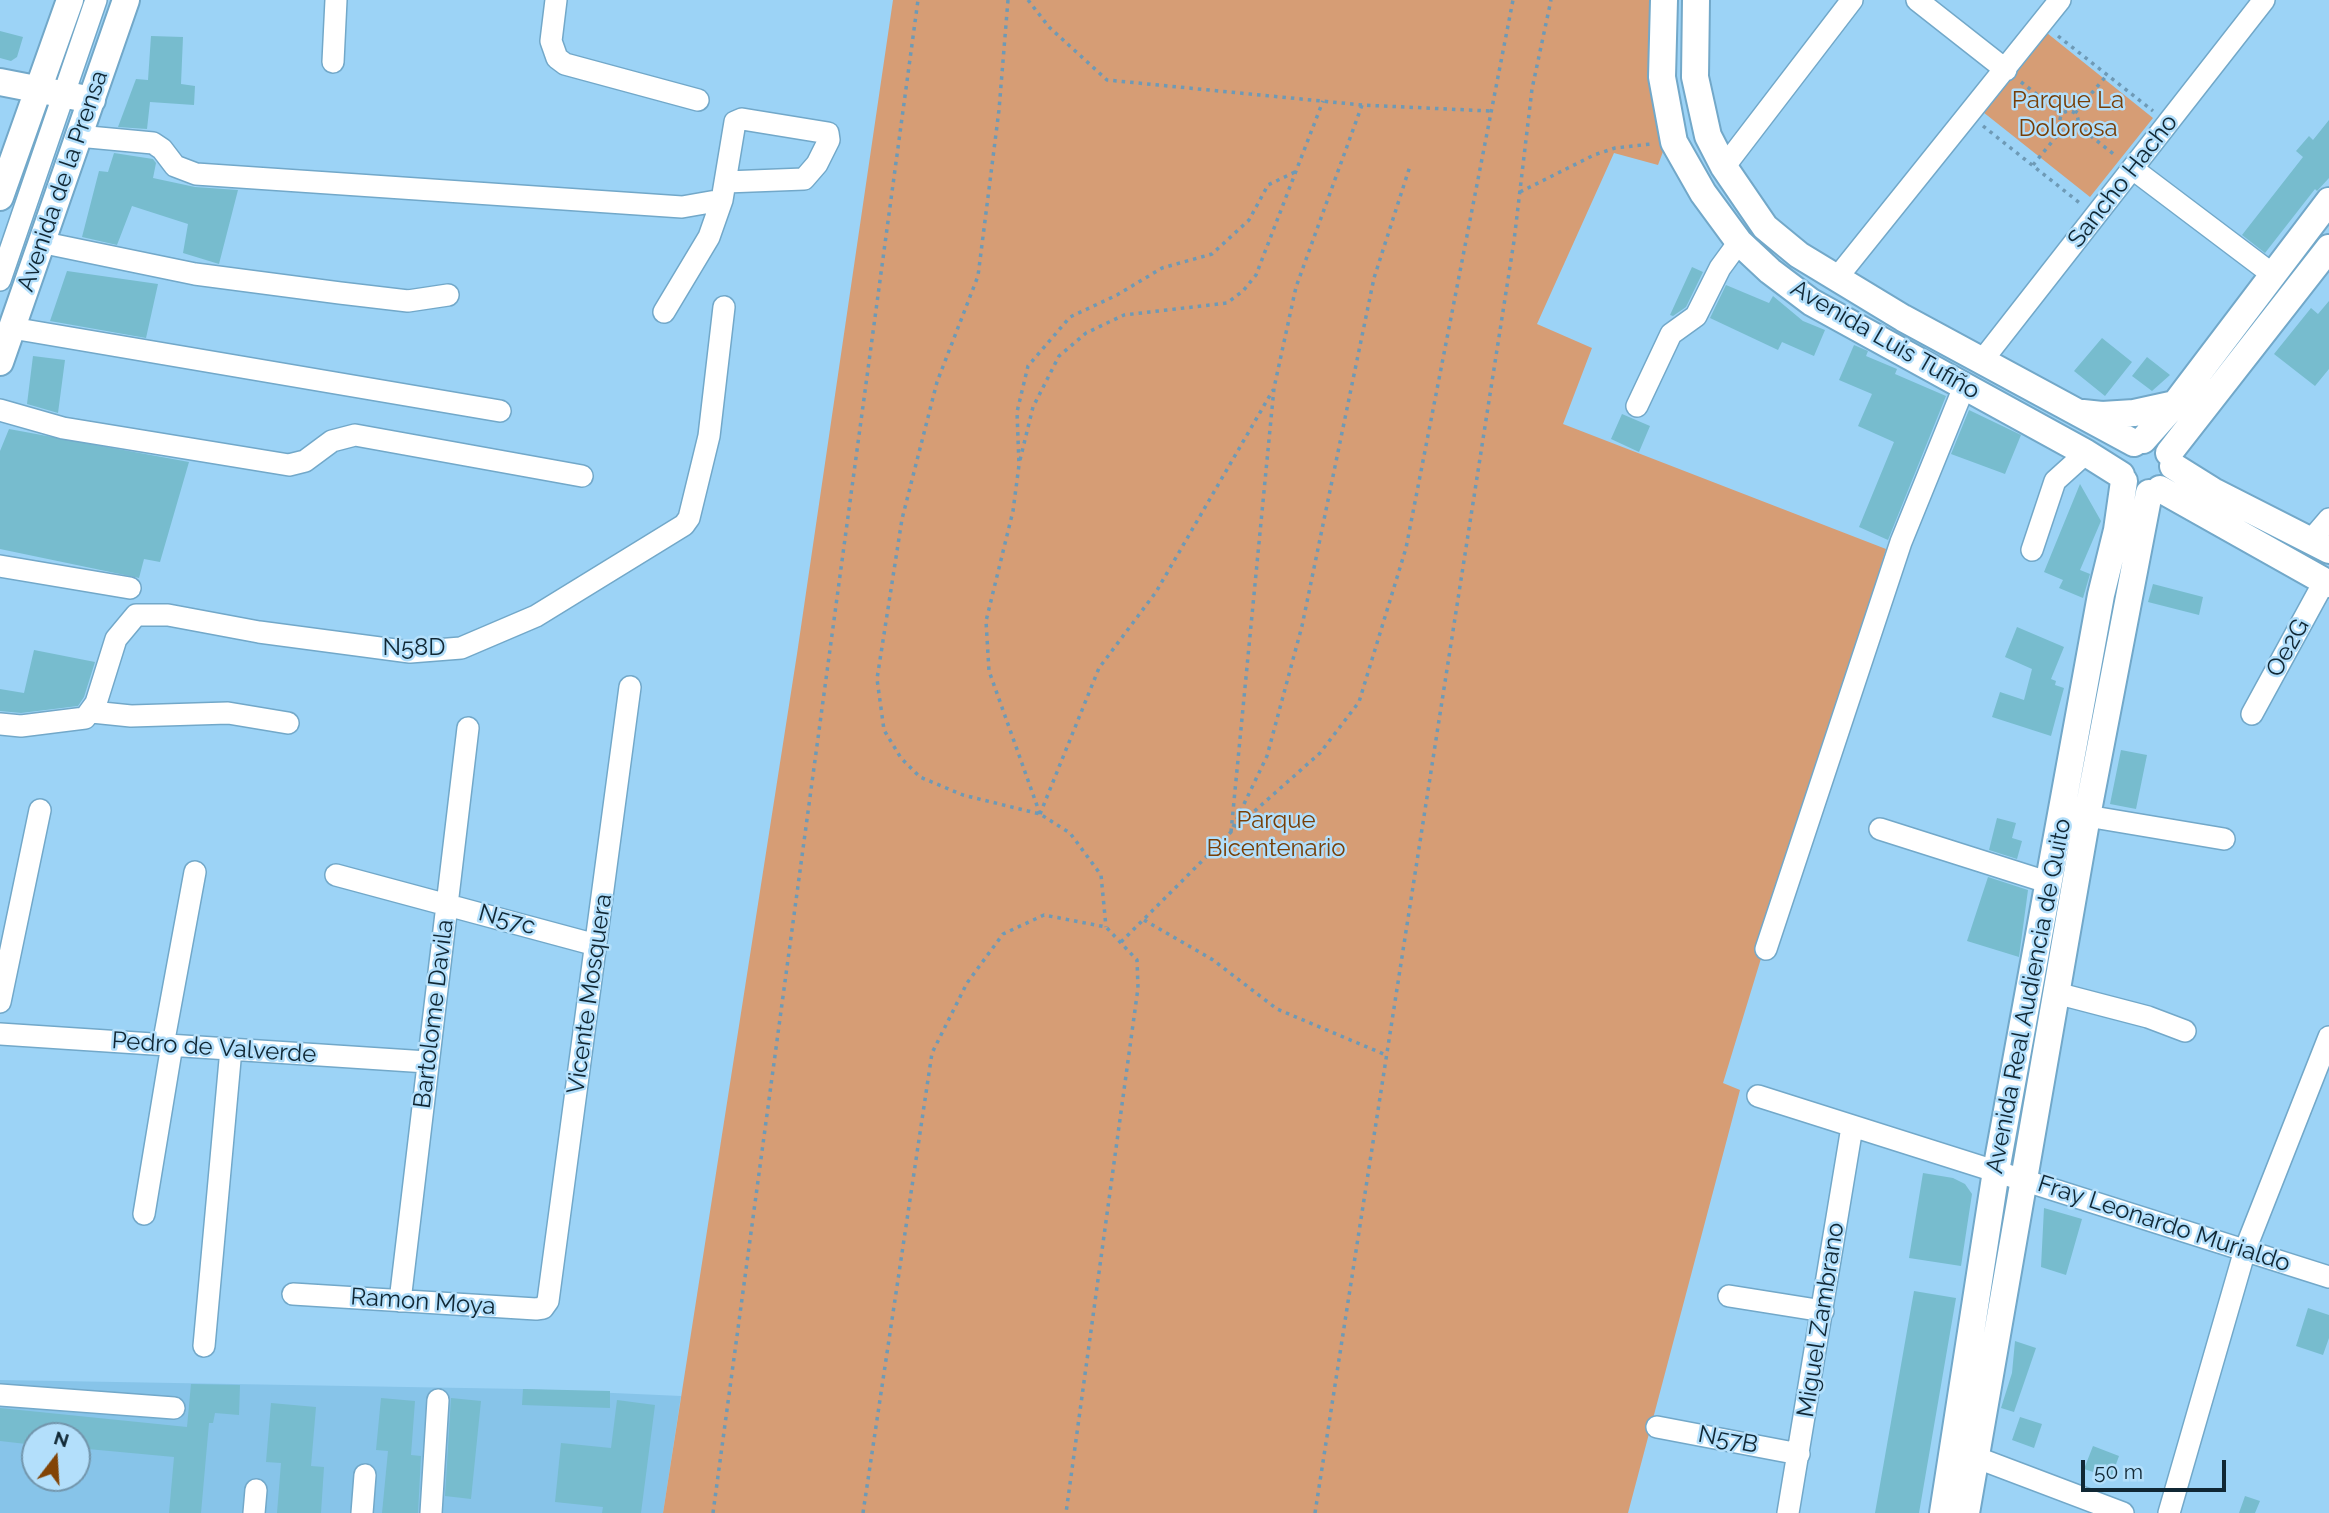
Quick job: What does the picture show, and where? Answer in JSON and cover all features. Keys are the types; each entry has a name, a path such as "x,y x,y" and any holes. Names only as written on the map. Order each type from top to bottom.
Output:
{"main road":[{"name":"Avenida de la Prensa","path":"0,362 6,327 78,136 70,95 70,0"},
{"name":"Avenida de la Prensa","path":"0,198 70,95 126,0"},
{"name":"Avenida Luis Tufiño","path":"1664,0 1661,77 1674,142 1703,193 1739,242 1770,271 1811,302 2086,453 2122,478"},
{"name":"Avenida Luis Tufiño","path":"1696,0 1695,77 1708,136 1724,167 1765,227 1799,255 1903,318 2072,412 2138,442"},
{"path":"0,82 70,95"},
{"path":"2320,545 2213,491 2163,475 2135,491 2122,478 2121,457 2175,404 2329,201"},
{"name":"Avenida Real Audiencia de Quito","path":"1966,1513 2087,816 2142,533 2163,475 2329,248"},
{"path":"1889,345 1903,318"},
{"path":"2072,412 2102,415 2175,404"},
{"path":"2138,442 2153,441 2163,475 2197,510 2327,583"},
{"name":"Avenida Real Audiencia de Quito","path":"1943,1513 1996,1171 2122,478"},
{"path":"2142,533 2169,511 2197,510"}],"street":[{"path":"96,0 6,327 500,411"},
{"path":"0,280 70,95 115,0"},
{"path":"333,62 337,0"},
{"path":"556,0 551,41 557,58 574,67 698,100"},
{"path":"1724,167 1852,0"},
{"path":"1917,0 2006,70"},
{"path":"1836,279 2060,0"},
{"name":"Sancho Hacho","path":"1981,362 2264,0"},
{"path":"78,136 153,144 159,146 175,166 196,174 669,206 724,191 804,179 817,164 829,140 828,133 742,119 735,122 724,191 709,237 664,312"},
{"path":"2133,169 2272,274"},
{"path":"40,242 195,274 340,293 408,301 448,295"},
{"path":"1637,406 1671,334 1696,316 1712,261 1739,242"},
{"name":"N58D","path":"92,712 116,639 136,615 168,615 383,650 445,651 461,648 536,617 684,525 695,506 709,436 724,307"},
{"path":"1766,949 1901,542 1964,387"},
{"path":"0,410 63,428 289,465 305,461 332,441 355,435 582,476"},
{"path":"2032,550 2055,481 2086,453"},
{"path":"2320,545 2329,519"},
{"path":"0,566 130,588"},
{"name":"Oe2G","path":"2252,714 2327,583"},
{"name":"Vicente Mosquera","path":"548,1301 631,687"},
{"path":"0,724 21,726 72,722 92,712 131,716 228,713 288,723"},
{"name":"Bartolome Davila","path":"400,1301 468,728"},
{"path":"0,1002 40,810"},
{"path":"2087,816 2224,839"},
{"path":"1880,829 2050,883"},
{"path":"144,1214 195,872"},
{"name":"N57c","path":"335,876 596,945"},
{"path":"2056,993 2148,1017 2185,1031"},
{"name":"Pedro de Valverde","path":"0,1034 427,1062"},
{"path":"2169,1513 2245,1250 2329,1037"},
{"path":"204,1346 231,1049"},
{"name":"Fray Leonardo Murialdo","path":"1758,1096 2329,1277"},
{"name":"Miguel Zambrano","path":"1788,1513 1852,1127"},
{"name":"Ramon Moya","path":"293,1294 536,1310 543,1308 548,1301"},
{"path":"1730,1296 1823,1311"},
{"path":"0,1395 174,1408"},
{"path":"431,1513 438,1400"},
{"name":"N57B","path":"1657,1426 1798,1454"},
{"path":"1975,1457 2123,1513"},
{"path":"362,1513 365,1475"},
{"path":"254,1513 256,1490"}],"path":[{"path":"713,1513 918,0"},
{"path":"1008,0 999,110 978,276 937,382 902,519 877,679 884,730 901,758 920,777 963,796 1040,814 1070,833 1101,875 1106,927"},
{"path":"1028,0 1049,27 1107,80 1362,105 1490,111"},
{"path":"1121,942 1231,832 1320,753 1359,702 1406,548 1513,0"},
{"path":"1314,1513 1520,192 1532,89 1551,0"},
{"path":"2042,23 2169,123"},
{"path":"2006,70 2062,114"},
{"path":"2075,113 2107,75"},
{"path":"1040,814 989,671 986,621 1013,511 1019,465 1033,407 1059,356 1086,333 1124,316 1227,303 1243,291 1256,275 1323,101"},
{"path":"1231,832 1274,388 1296,286 1362,105"},
{"path":"2068,110 2075,113 2077,125 2071,129 2064,127 2060,121 2062,114 2068,110"},
{"path":"1969,116 2096,216"},
{"path":"2077,125 2133,169"},
{"path":"2033,165 2064,127"},
{"path":"1520,192 1615,148 1674,142"},
{"path":"1231,832 1270,743 1302,626 1374,278 1410,166"},
{"path":"1019,465 1017,412 1028,366 1069,317 1117,295 1162,268 1212,254 1249,220 1268,185 1297,170"},
{"path":"1040,814 1099,668 1156,592 1274,388"},
{"path":"863,1513 932,1053 967,983 1003,934 1044,915 1106,927 1138,960 1138,988 1066,1513"},
{"path":"1144,920 1213,960 1278,1009 1386,1055"}],"shaded area":[{"path":"0,1380 523,1389 681,1396 663,1513 0,1513"}],"green space":[{"name":"Parque Bicentenario","path":"893,0 1658,0 1649,67 1664,149 1658,165 1614,153 1537,324 1592,348 1563,424 1886,549 1723,1083 1740,1090 1628,1513 663,1513 797,654"},
{"name":"Parque La Dolorosa","path":"2047,33 2153,118 2090,197 1983,112"}],"building":[{"path":"0,31 23,37 17,57 11,61 0,58"},
{"path":"151,36 183,37 181,84 195,86 194,105 150,102 147,129 118,127 136,79 148,80"},
{"path":"2329,120 2329,178 2317,191 2315,189 2265,253 2242,235 2303,157 2296,151 2309,136 2313,140"},
{"path":"114,153 153,159 156,163 153,178 195,187 238,190 219,264 183,253 188,224 132,206 117,245 82,237 99,171 108,172"},
{"path":"1692,267 1703,272 1686,307 1673,316 1670,315"},
{"path":"67,271 158,284 146,338 50,321"},
{"path":"1726,285 1769,303 1773,296 1803,321 1825,330 1814,356 1782,342 1778,350 1710,318"},
{"path":"2329,301 2329,369 2315,386 2274,354 2311,308 2318,314"},
{"path":"2102,338 2132,362 2105,396 2074,371"},
{"path":"1854,345 1868,351 1866,356 1897,369 1895,374 1946,396 1888,540 1859,527 1894,442 1858,426 1872,394 1839,380"},
{"path":"33,356 65,360 58,413 27,404"},
{"path":"2147,357 2170,375 2152,391 2132,376"},
{"path":"1969,410 2021,435 2005,474 1951,454"},
{"path":"1622,414 1650,426 1639,452 1611,439"},
{"path":"9,429 189,462 160,562 144,559 139,578 0,549 0,451"},
{"path":"2080,484 2101,521 2080,570 2090,574 2083,598 2059,588 2063,580 2044,572"},
{"path":"2153,584 2203,597 2199,615 2148,602"},
{"path":"2017,627 2064,647 2051,679 2056,681 2055,685 2064,688 2051,736 1992,717 2000,692 2024,700 2032,669 2005,657"},
{"path":"34,650 95,662 84,697 78,706 21,713 0,711 0,689 24,693"},
{"path":"2121,750 2147,755 2136,809 2110,804"},
{"path":"1997,818 2016,823 2012,838 2022,841 2017,859 1989,850"},
{"path":"1988,877 2028,890 2019,957 1967,941"},
{"path":"1923,1173 1953,1178 1965,1184 1972,1194 1961,1266 1909,1258"},
{"path":"2044,1208 2082,1219 2066,1275 2041,1267"},
{"path":"1914,1291 1956,1298 1919,1513 1875,1513"},
{"path":"2308,1308 2329,1315 2329,1338 2323,1355 2296,1346"},
{"path":"2015,1341 2036,1348 2014,1412 2001,1408 2012,1373"},
{"path":"191,1384 240,1385 239,1415 215,1413 213,1423 209,1423 201,1513 169,1513 174,1457 91,1449 91,1422 21,1422 21,1443 0,1441 0,1408 187,1427"},
{"path":"523,1389 610,1391 610,1408 522,1405"},
{"path":"381,1398 415,1401 411,1455 421,1456 418,1513 382,1513 388,1451 376,1450"},
{"path":"451,1398 481,1401 471,1499 445,1496"},
{"path":"617,1400 655,1405 641,1513 602,1513 603,1507 555,1502 561,1443 611,1448"},
{"path":"271,1403 316,1407 311,1466 324,1467 321,1513 277,1513 281,1463 266,1462"},
{"path":"2020,1417 2042,1424 2034,1448 2012,1440"},
{"path":"2093,1446 2119,1456 2111,1478 2084,1469"},
{"path":"2245,1496 2260,1501 2255,1513 2239,1513"}]}
